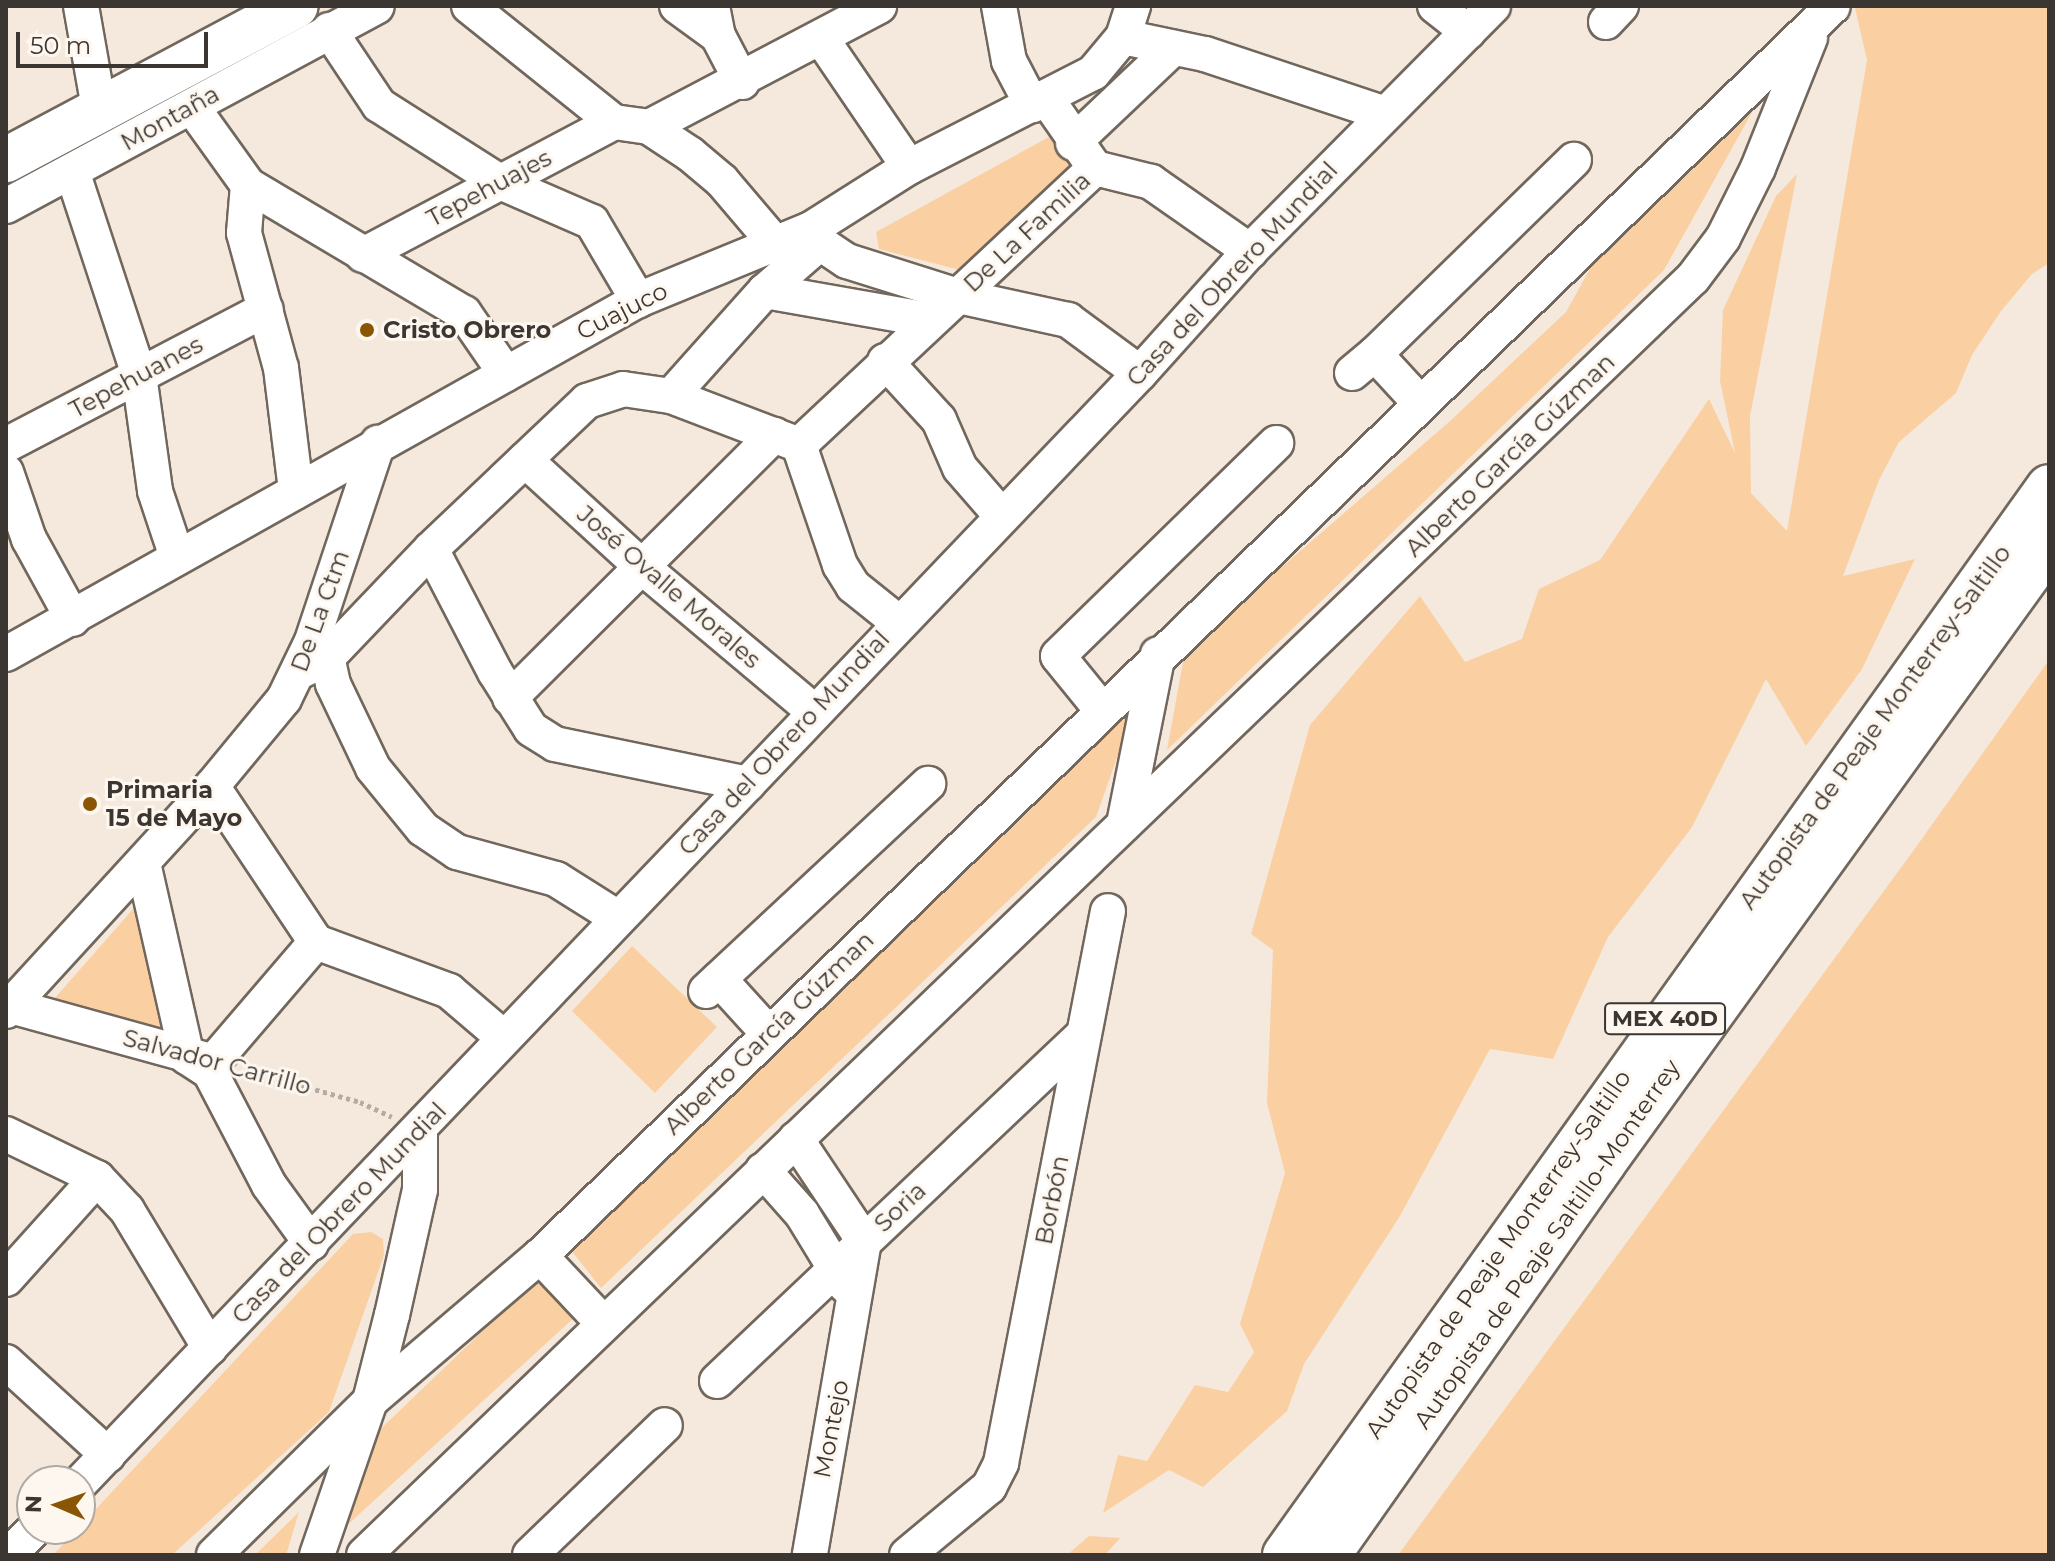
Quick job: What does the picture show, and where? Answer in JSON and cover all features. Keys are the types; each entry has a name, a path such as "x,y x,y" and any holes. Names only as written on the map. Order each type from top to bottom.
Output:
{"main road":[{"name":"Montaña","path":"6,160 99,108 291,30"},
{"name":"Autopista de Peaje Monterrey-Saltillo","path":"1285,1555 2049,487"},
{"name":"Autopista de Peaje Saltillo-Monterrey","path":"1328,1555 1604,1162 2049,546"}],"street":[{"path":"81,6 99,108"},
{"name":"Montaña","path":"6,206 192,107 291,30 377,6"},
{"path":"469,6 614,122 649,127 722,181 773,241"},
{"path":"677,6 715,21 742,82"},
{"path":"649,127 742,82 833,24 879,6"},
{"path":"999,6 1009,61 1084,155 1151,182 1250,251"},
{"path":"1435,6 1468,32"},
{"name":"Casa del Obrero Mundial","path":"96,1467 420,1130 1000,514 1140,373 1250,251 1493,6"},
{"name":"Alberto García Gúzman","path":"214,1555 370,1401 540,1256 1101,709 1824,17"},
{"name":"Alberto García Gúzman","path":"364,1555 1693,278 1723,238 1758,168 1824,17"},
{"path":"1128,22 1189,51 1385,114"},
{"name":"Cuajuco","path":"6,654 638,300 773,241 816,236 909,167 1093,73 1128,22"},
{"path":"833,24 909,167"},
{"path":"291,30 379,105 500,182 592,222 638,300"},
{"name":"De La Familia","path":"510,698 642,567 958,296 1084,155 1189,51"},
{"path":"192,107 248,185 464,313 506,374"},
{"name":"Tepehuajes","path":"363,255 614,122"},
{"path":"1421,404 1363,364 1574,160"},
{"path":"72,171 139,375 155,491 177,557"},
{"path":"248,185 244,233 281,368 296,491"},
{"path":"671,396 816,236 847,261 958,296 1068,320 1140,373"},
{"path":"765,291 929,320"},
{"name":"Tepehuanes","path":"6,445 266,309"},
{"path":"885,361 939,420 960,468 1000,514"},
{"path":"618,918 556,879 457,852 423,829 373,768 313,665 587,401 623,389 671,396 787,440 840,565 853,586 898,622"},
{"name":"De La Ctm","path":"8,1009 212,786 313,665 319,619 378,443"},
{"path":"1101,709 1050,664 1276,443"},
{"name":"José Ovalle Morales","path":"525,460 642,567 815,712"},
{"path":"6,472 29,539 73,619"},
{"path":"431,549 510,698 531,729 555,744 748,784"},
{"path":"1124,824 1158,654"},
{"path":"769,1034 713,985 928,784"},
{"path":"212,786 316,942 449,991 504,1038"},
{"path":"143,863 204,1063 269,1185 311,1243"},
{"name":"Borbón","path":"907,1555 989,1487 1001,1463 1108,911"},
{"path":"204,1063 316,942"},
{"name":"Salvador Carrillo","path":"8,1009 204,1063"},
{"name":"Soria","path":"717,1381 1084,1034"},
{"path":"317,1555 370,1401 420,1190 420,1130"},
{"path":"6,1134 97,1178 127,1210 210,1348"},
{"path":"796,1139 864,1241"},
{"path":"763,1170 802,1214 837,1266 855,1304"},
{"path":"6,1279 97,1178"},
{"name":"Montejo","path":"810,1555 864,1241"},
{"path":"540,1256 604,1324"},
{"path":"6,1362 108,1455"},
{"path":"536,1552 665,1425"}],"path":[{"name":"Salvador Carrillo","path":"204,1063 360,1102 420,1130"}],"shaded area":[{"path":"2049,6 2049,263 2032,274 2001,311 1972,355 1956,393 1899,442 1879,480 1843,576 1915,559 1862,669 1806,746 1766,679 1692,827 1608,937 1553,1059 1490,1049 1400,1216 1304,1364 1287,1411 1203,1487 1169,1470 1103,1513 1118,1455 1147,1461 1195,1385 1228,1392 1254,1352 1240,1324 1285,1173 1267,1103 1273,950 1251,934 1310,725 1420,596 1465,662 1522,639 1539,589 1600,560 1709,399 1735,453 1720,381 1723,310 1776,196 1797,174 1750,416 1751,493 1787,531 1867,60 1855,8"},
{"path":"1760,98 1664,270 1167,750 1185,651 1449,422 1566,312 1597,256"},
{"path":"1058,132 1078,172 975,274 879,249 876,232"},
{"path":"2049,660 2049,1555 1398,1555 1916,847"},
{"path":"1126,706 1128,727 1096,817 601,1288 570,1249"},
{"path":"141,900 179,1028 162,1035 54,999"},
{"path":"632,946 717,1027 655,1093 572,1011"},
{"path":"371,1232 383,1239 384,1255 329,1412 172,1555 53,1555 62,1545 96,1545 96,1509 353,1234"},
{"path":"540,1276 576,1316 343,1529 368,1441"},
{"path":"299,1512 286,1555 255,1555"},
{"path":"1089,1536 1120,1538 1105,1555 1067,1555"}],"place":[{"name":"Cristo Obrero","path":"367,330"},
{"name":"Primaria 15 de Mayo","path":"90,804"}]}
